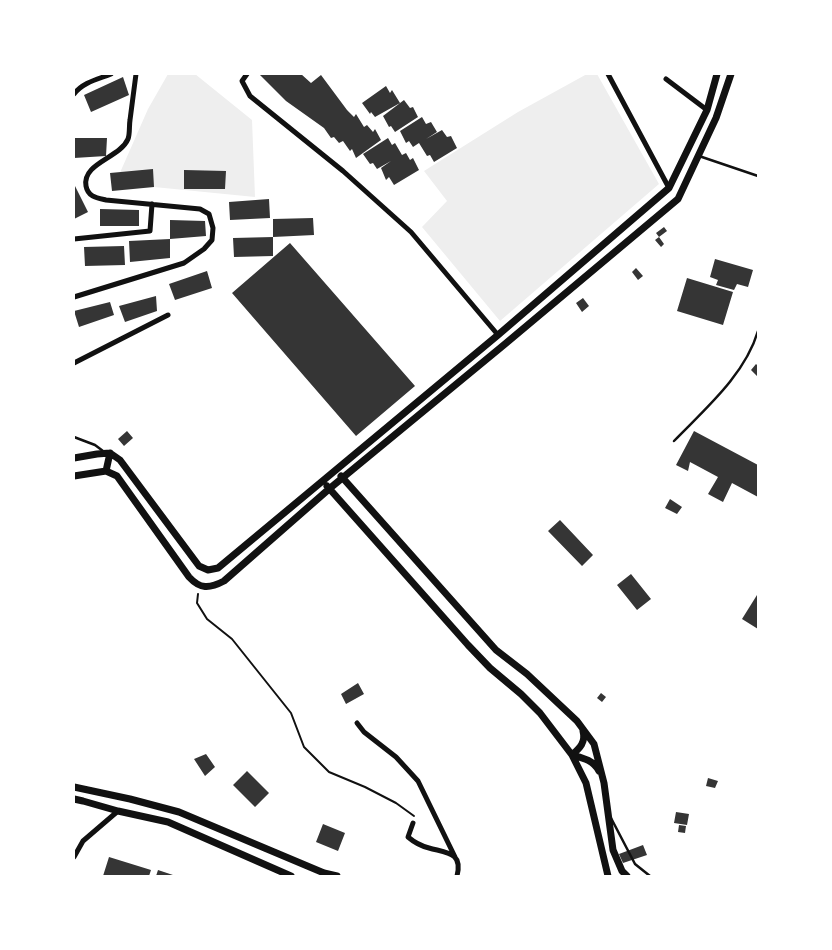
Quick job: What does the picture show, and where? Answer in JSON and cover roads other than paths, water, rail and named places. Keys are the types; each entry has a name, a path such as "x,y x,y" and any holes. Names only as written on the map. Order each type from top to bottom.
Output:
{"main road":[{"path":"74,458 108,453 120,460 199,566 208,570 218,568 498,335 669,188 707,110 717,74"},
{"path":"74,476 106,471 117,476 195,583 204,587 214,586 224,581 329,489 678,199 717,115 730,74"},
{"path":"707,110 717,115"},
{"path":"687,152 698,156"},
{"path":"669,188 678,199"},
{"path":"498,335 505,344"},
{"path":"106,471 108,453"},
{"path":"336,470 496,650 527,674 577,721 594,744 604,783 614,850 622,871 627,876"},
{"path":"323,481 468,645 490,668 540,713 572,755 586,783 608,876"},
{"path":"572,755 584,742 584,733 577,721"},
{"path":"572,755 586,758 597,768 604,783"},
{"path":"74,787 179,812 324,873 337,876"},
{"path":"74,799 168,822 290,876"},
{"path":"118,811 130,799"}],"street":[{"path":"74,94 76,90 87,83 111,74"},
{"path":"74,297 184,263 204,250 212,240 212,228 208,214 200,209 93,198 87,189 85,181 91,170 118,151 128,140 136,74"},
{"path":"246,74 242,81 250,96 411,232 498,335"},
{"path":"608,74 669,188"},
{"path":"666,79 707,110"},
{"path":"74,239 150,231 152,204"},
{"path":"74,362 168,315"},
{"path":"357,723 364,732 396,757 418,781 459,863 457,876"},
{"path":"74,857 84,841 118,811"},
{"path":"413,823 408,838 414,843 450,853 455,857"}],"lane":[{"path":"698,156 758,176"},
{"path":"674,441 734,378 746,360 758,331"},
{"path":"74,437 96,445 108,453"},
{"path":"608,811 636,864 650,876"}]}
